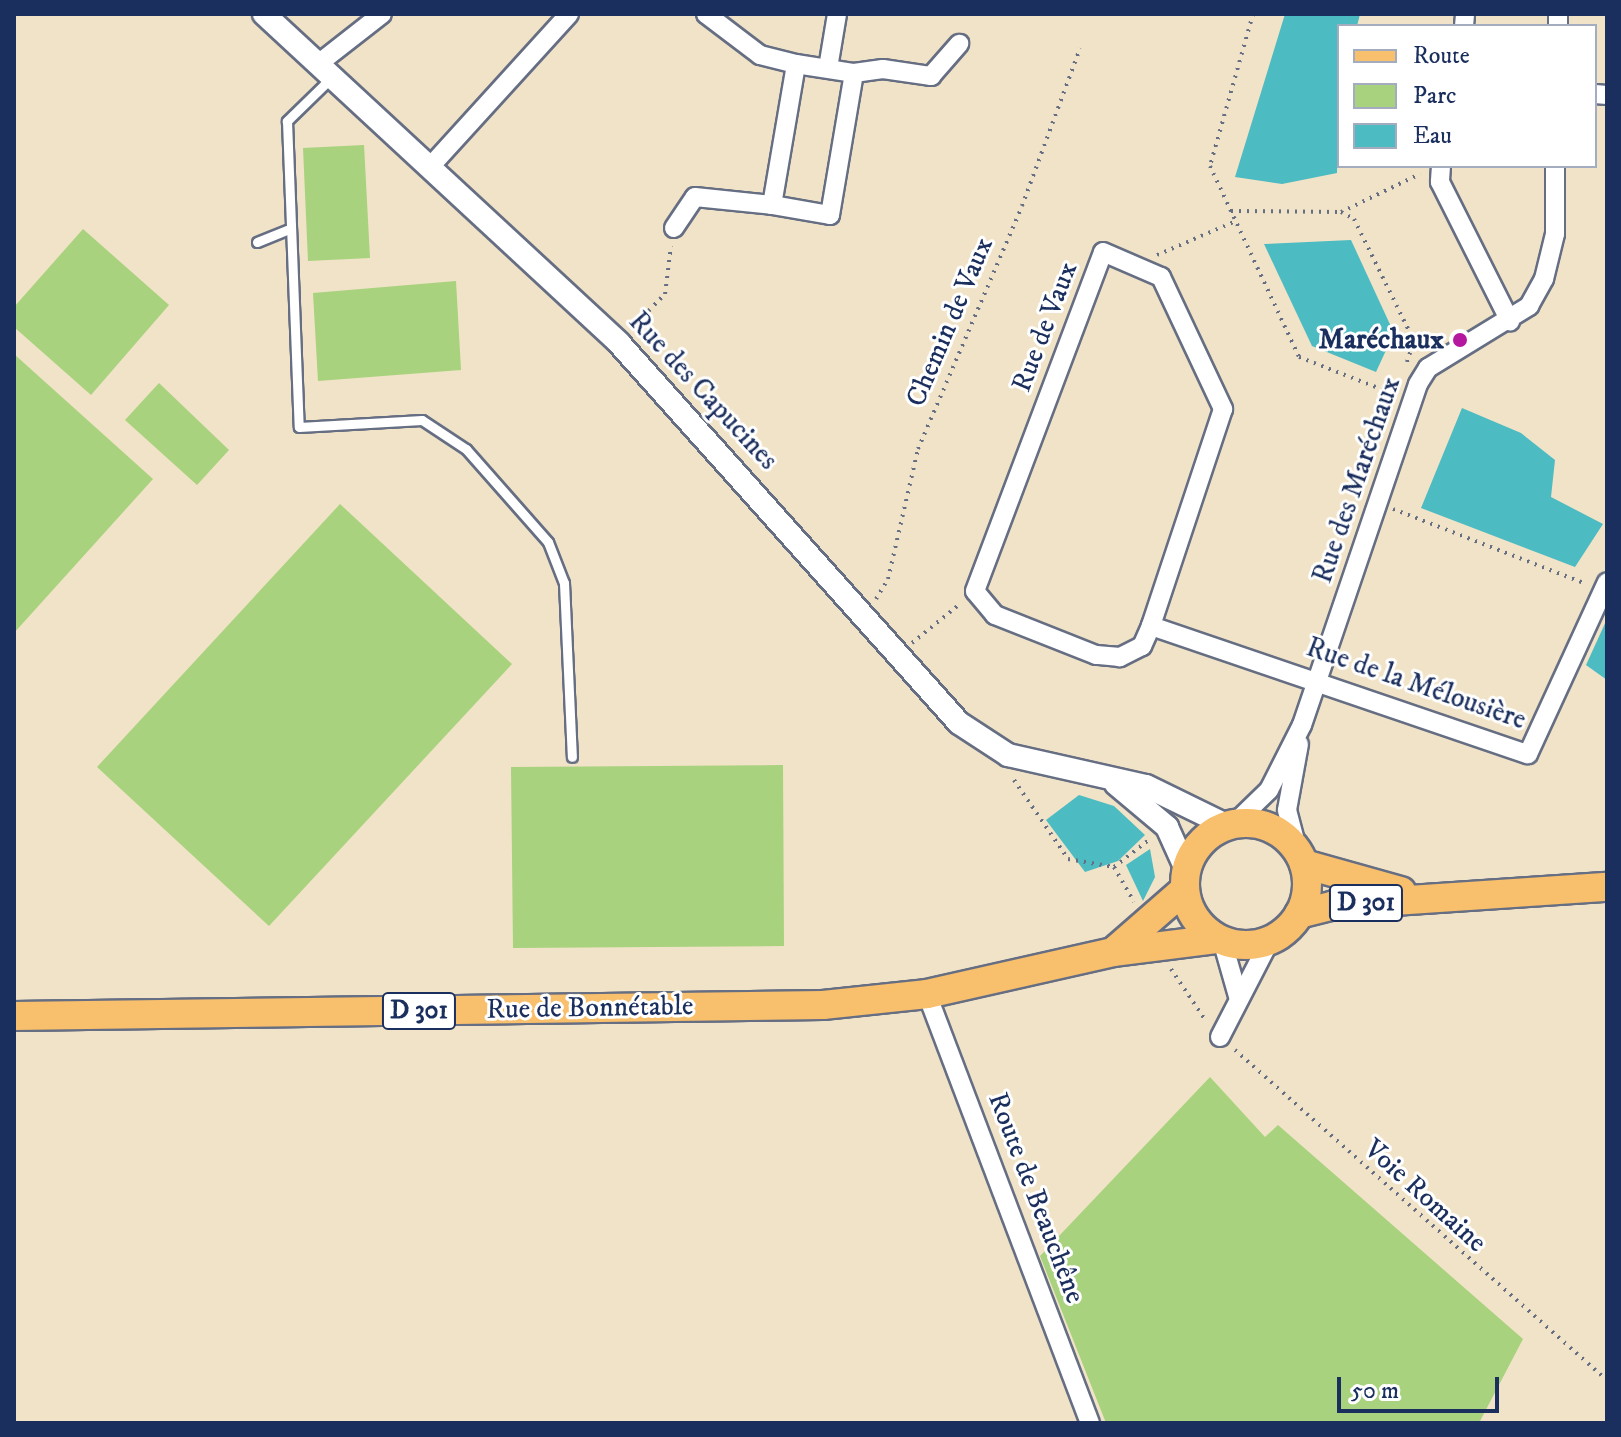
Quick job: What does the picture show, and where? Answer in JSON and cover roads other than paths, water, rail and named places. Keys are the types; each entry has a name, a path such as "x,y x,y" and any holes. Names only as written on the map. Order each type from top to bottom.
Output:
{"main road":[{"path":"1156,937 1207,836 1232,824 1272,828 1301,858 1299,914 1270,940 1220,939 1195,918 1186,879"},
{"name":"D 301","path":"1301,858 1433,898"},
{"name":"D 301","path":"1299,914 1433,898 1607,887"},
{"name":"Rue de Bonnétable","path":"14,1016 823,1005 927,994 1113,952 1156,937 1220,939"}],"street":[{"name":"Rue des Capucines","path":"264,14 618,342 863,611 897,655 959,723 1008,755 1146,786 1232,824"},
{"path":"324,71 382,14"},
{"path":"429,168 569,14"},
{"path":"706,14 760,55 854,73 883,69 931,76 959,44"},
{"path":"828,68 837,14"},
{"path":"772,205 796,64"},
{"path":"674,228 695,197 830,215 854,73"},
{"name":"Rue des Maréchaux","path":"1232,824 1269,790 1302,725 1412,401 1428,368 1510,321 1544,279 1555,234 1555,168"},
{"path":"1432,169 1510,321"},
{"name":"Rue de Vaux","path":"1103,252 1140,262 1161,277 1223,409 1151,626 1142,646 1120,657 1096,655 995,615 975,591 1103,252"},
{"name":"Rue de la Mélousière","path":"1151,626 1318,679 1528,754 1605,586"},
{"name":"Rue des Maréchaux","path":"1301,858 1287,810 1302,725"},
{"name":"Rue des Capucines","path":"1105,777 1167,827 1186,879"},
{"path":"1220,939 1238,999"},
{"path":"1220,1037 1270,940"},
{"name":"Route de Beauchêne","path":"927,994 1090,1423"}],"lane":[{"path":"324,71 287,121 299,427 422,420 466,449 548,542 564,583 572,757"},
{"path":"257,242 289,229"}],"water":[{"path":"1285,14 1360,14 1358,24 1337,24 1337,173 1282,184 1235,177"},
{"path":"1351,240 1394,333 1376,372 1312,346 1264,244"},
{"path":"1462,408 1521,433 1555,460 1551,497 1603,524 1575,567 1421,508"},
{"path":"1607,619 1607,680 1586,665"},
{"path":"1079,795 1114,806 1145,835 1118,861 1085,872 1046,820"},
{"path":"1150,849 1155,877 1143,901 1126,865"}],"place":[{"name":"Maréchaux","path":"1460,340"}]}
